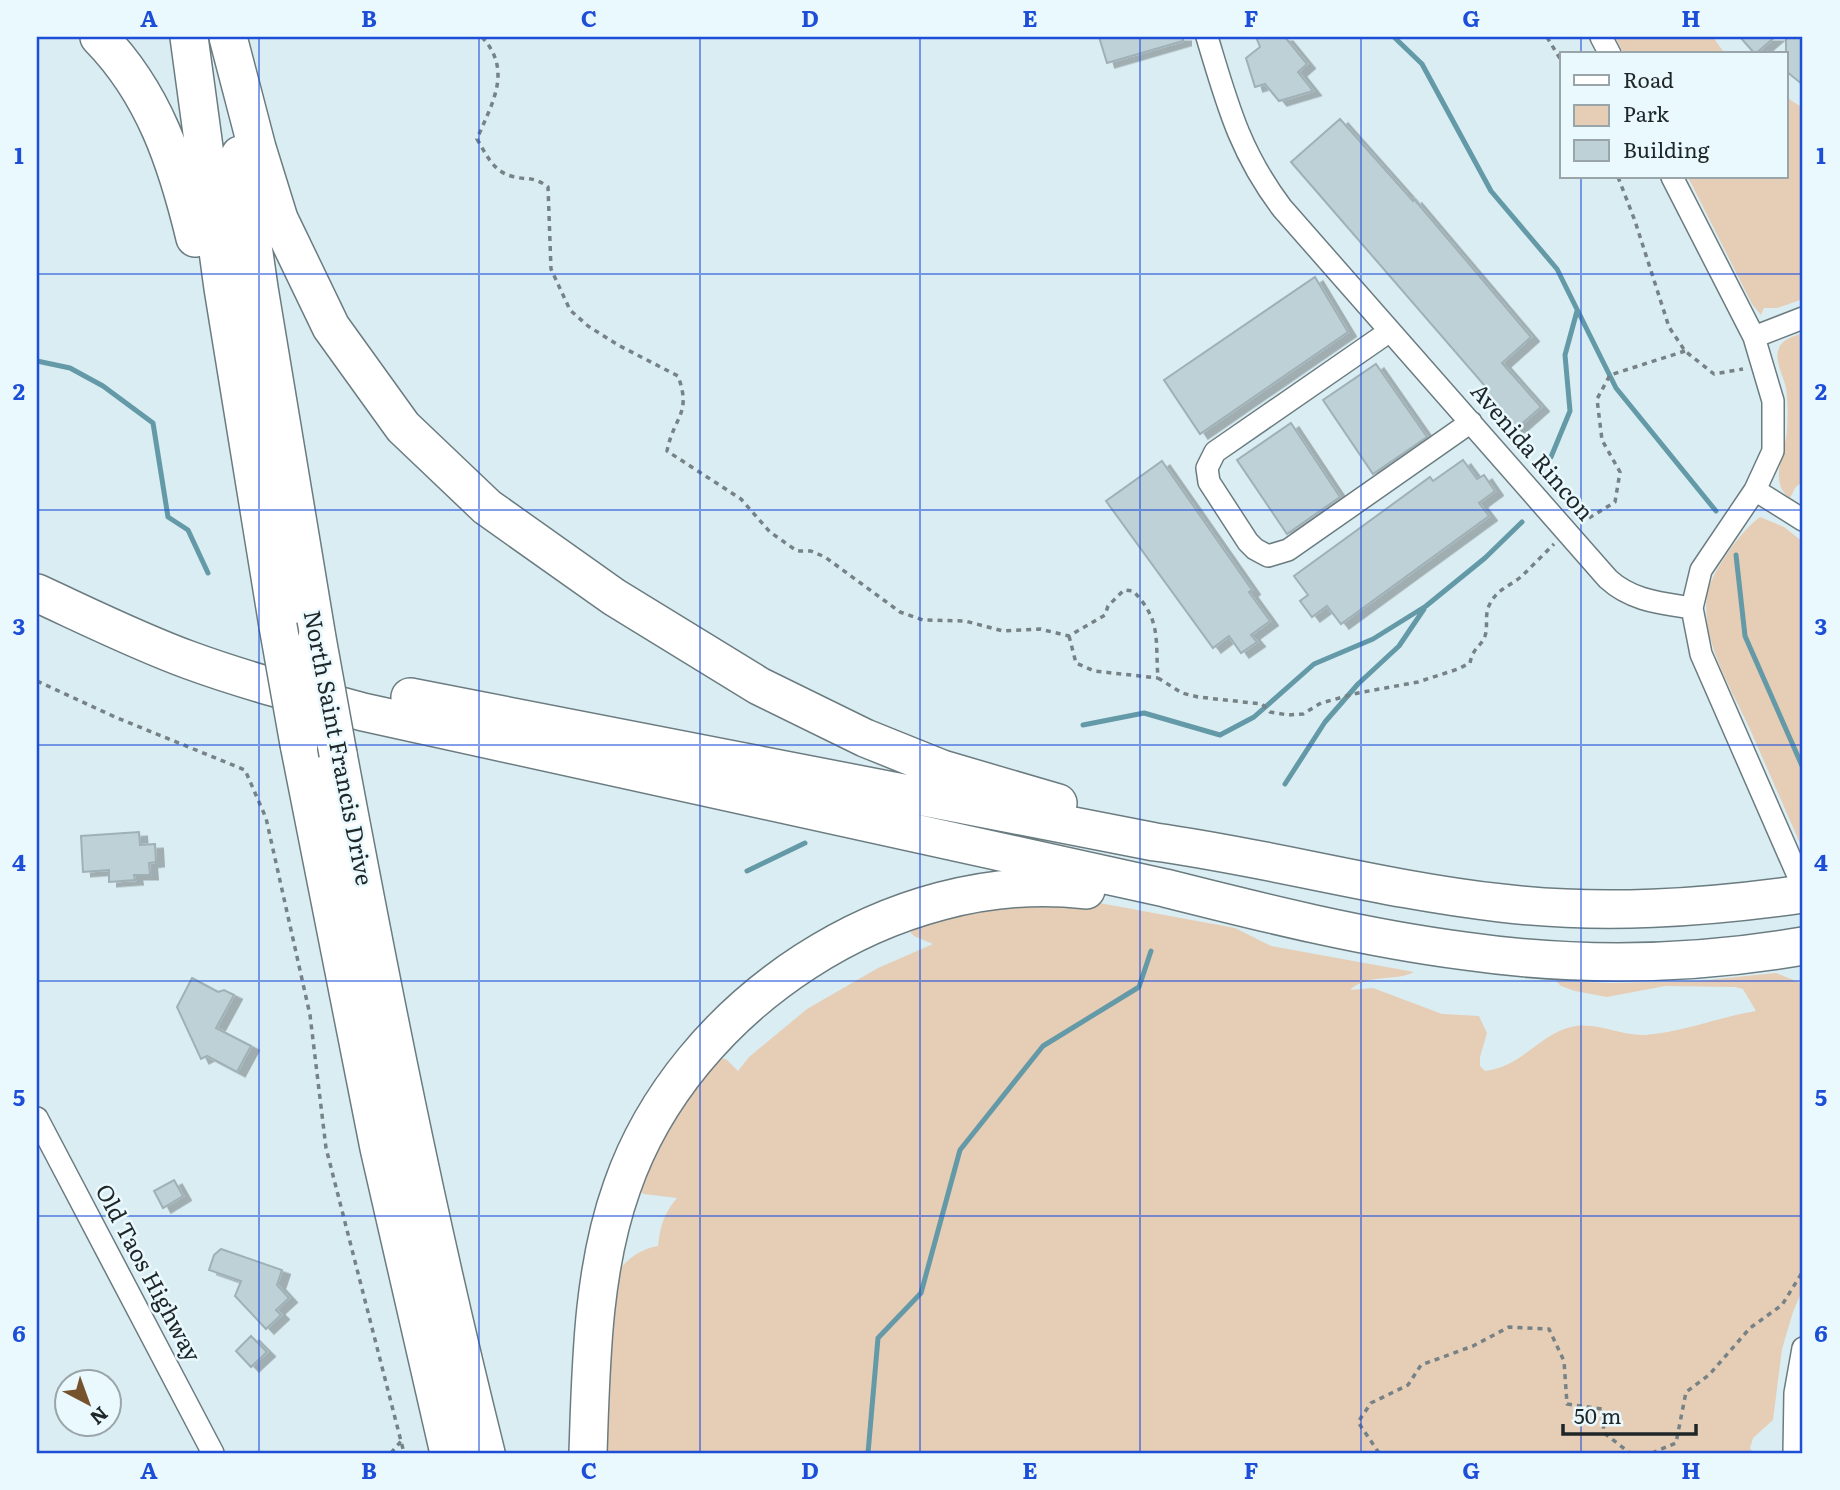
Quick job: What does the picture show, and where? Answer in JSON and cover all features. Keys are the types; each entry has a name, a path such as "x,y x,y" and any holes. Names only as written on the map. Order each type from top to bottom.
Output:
{"highway":[{"path":"99,37 129,70 144,94 172,154 194,236 209,314 243,416"},
{"name":"North Saint Francis Drive","path":"190,37 206,173 243,416 299,744 376,1136 449,1453"},
{"path":"227,37 279,219 331,327 403,427 487,507 614,597 690,645 759,686 855,733 942,769 1030,793 1217,851"},
{"name":"North Saint Francis Drive","path":"227,37 259,288 338,754 419,1169 486,1453"},
{"path":"37,568 174,630 252,658 358,687 1142,840 1217,851 1440,895 1503,904 1665,909 1741,903 1803,894"},
{"path":"37,593 134,638 190,660 259,683 363,712 1165,888 1244,908 1429,945 1545,959 1629,961 1693,959 1803,946"},
{"path":"589,1453 590,1397 603,1264 609,1228 622,1185 655,1115 671,1091 714,1036 759,995 831,946 913,910 965,895 1012,887 1053,886 1244,908"}],"street":[{"name":"Avenida Rincon","path":"1207,37 1231,118 1247,155 1282,208 1616,586 1642,599 1692,608"},
{"path":"1673,178 1754,337 1773,401 1773,450 1755,490 1701,569 1692,608 1701,654 1803,887"},
{"path":"1754,337 1803,318"},
{"path":"1390,331 1215,452 1207,468 1209,482 1248,542 1268,555 1288,550 1471,422"},
{"path":"1755,490 1803,520"},
{"name":"Old Taos Highway","path":"37,1118 213,1453"},
{"path":"1794,1453 1795,1393 1803,1348"}],"path":[{"path":"482,37 493,49 499,71 496,95 477,139 492,164 509,176 536,178 548,187 551,269 570,310 588,326 618,345 678,376 684,393 683,409 670,434 667,451 741,499 770,532 797,551 811,551 825,557 900,612 923,620 965,621 1003,631 1040,629 1069,636 1105,615 1108,606 1124,590 1133,591 1142,599 1158,638 1158,678"},
{"path":"1547,37 1560,59"},
{"path":"1618,178 1669,327 1685,351 1714,374 1762,366"},
{"path":"1589,518 1615,502 1620,472 1602,440 1597,398 1610,375 1685,351"},
{"path":"1069,636 1076,663 1094,670 1158,678 1182,693 1227,702 1262,704 1270,712 1303,715 1321,704 1418,681 1469,663 1472,651 1484,639 1488,607 1496,595 1503,587 1523,575 1528,567 1559,540"},
{"path":"37,681 115,717 245,770 266,818 310,1015 326,1148 404,1453"},
{"path":"1652,1453 1676,1443 1686,1392 1709,1375 1750,1328 1782,1305 1803,1272"},
{"path":"1379,1453 1358,1422 1371,1403 1408,1385 1421,1366 1473,1346 1508,1327 1549,1329 1564,1361 1567,1404 1602,1409 1604,1433 1630,1453"},
{"path":"391,1453 402,1440"}],"green space":[{"path":"1615,37 1713,37 1724,52 1623,52"},
{"path":"1787,98 1803,108 1803,299 1777,308 1764,308 1761,315 1752,304 1689,178 1787,178"},
{"path":"1803,333 1803,481 1795,488 1790,498 1783,492 1779,476 1788,410 1786,388 1777,355 1784,341"},
{"path":"1760,517 1784,527 1803,542 1803,850 1719,664 1708,630 1707,596 1714,576 1736,542"},
{"path":"1083,900 1235,928 1271,946 1414,972 1365,981 1350,990 1373,988 1442,1014 1479,1016 1487,1033 1480,1057 1480,1066 1485,1071 1509,1064 1559,1031 1571,1027 1590,1026 1645,1035 1674,1031 1756,1011 1743,989 1735,987 1665,986 1607,997 1575,991 1556,981 1697,981 1776,973 1803,984 1803,1288 1782,1349 1773,1420 1753,1438 1750,1448 1753,1453 601,1453 615,1276 634,1256 658,1246 663,1220 677,1198 639,1191 659,1138 716,1058 726,1059 738,1071 749,1057 807,1009 878,968 933,944 910,932 950,913"}],"building":[{"path":"1099,37 1183,37 1183,41 1107,63"},
{"path":"1256,37 1285,37 1307,64 1298,72 1313,91 1279,101 1265,84 1255,87 1246,58 1260,47"},
{"path":"1740,37 1775,37 1757,52 1753,52"},
{"path":"1786,37 1803,37 1803,85 1787,72"},
{"path":"1340,119 1413,201 1414,199 1531,337 1502,363 1541,407 1516,429 1481,389 1485,386 1291,162"},
{"path":"1315,277 1348,332 1200,434 1164,380"},
{"path":"1376,364 1427,437 1373,474 1323,400"},
{"path":"1291,423 1340,497 1287,534 1237,460"},
{"path":"1463,460 1477,479 1484,475 1495,491 1479,503 1489,516 1341,624 1327,606 1312,617 1300,601 1308,595 1294,576 1430,477 1433,481"},
{"path":"1162,461 1252,590 1249,592 1270,621 1251,635 1257,642 1241,653 1229,636 1213,648 1106,501"},
{"path":"139,832 140,845 155,844 156,862 149,863 150,875 134,875 135,880 109,882 109,870 83,872 81,836"},
{"path":"192,978 218,992 224,990 234,995 216,1028 251,1046 237,1072 207,1056 201,1059 177,1007"},
{"path":"174,1180 183,1196 163,1208 154,1191"},
{"path":"221,1249 282,1270 277,1285 289,1298 276,1310 281,1315 266,1329 235,1296 241,1281 209,1270 214,1255"},
{"path":"251,1336 267,1352 251,1367 236,1351"}],"waterway":[{"path":"1394,37 1422,64 1491,191 1557,269 1616,388 1716,511"},
{"path":"1551,457 1570,411 1565,355 1577,311"},
{"path":"37,361 70,368 103,386 153,423 168,517 188,530 208,573"},
{"path":"1083,725 1144,713 1220,735 1254,717 1314,664 1373,639 1426,606 1485,558 1522,522"},
{"path":"1736,555 1745,636 1803,768"},
{"path":"1285,784 1325,722 1358,684 1399,646 1424,609"},
{"path":"747,871 805,843"},
{"path":"868,1453 878,1338 921,1293 960,1150 1043,1046 1139,987 1151,951"}]}
